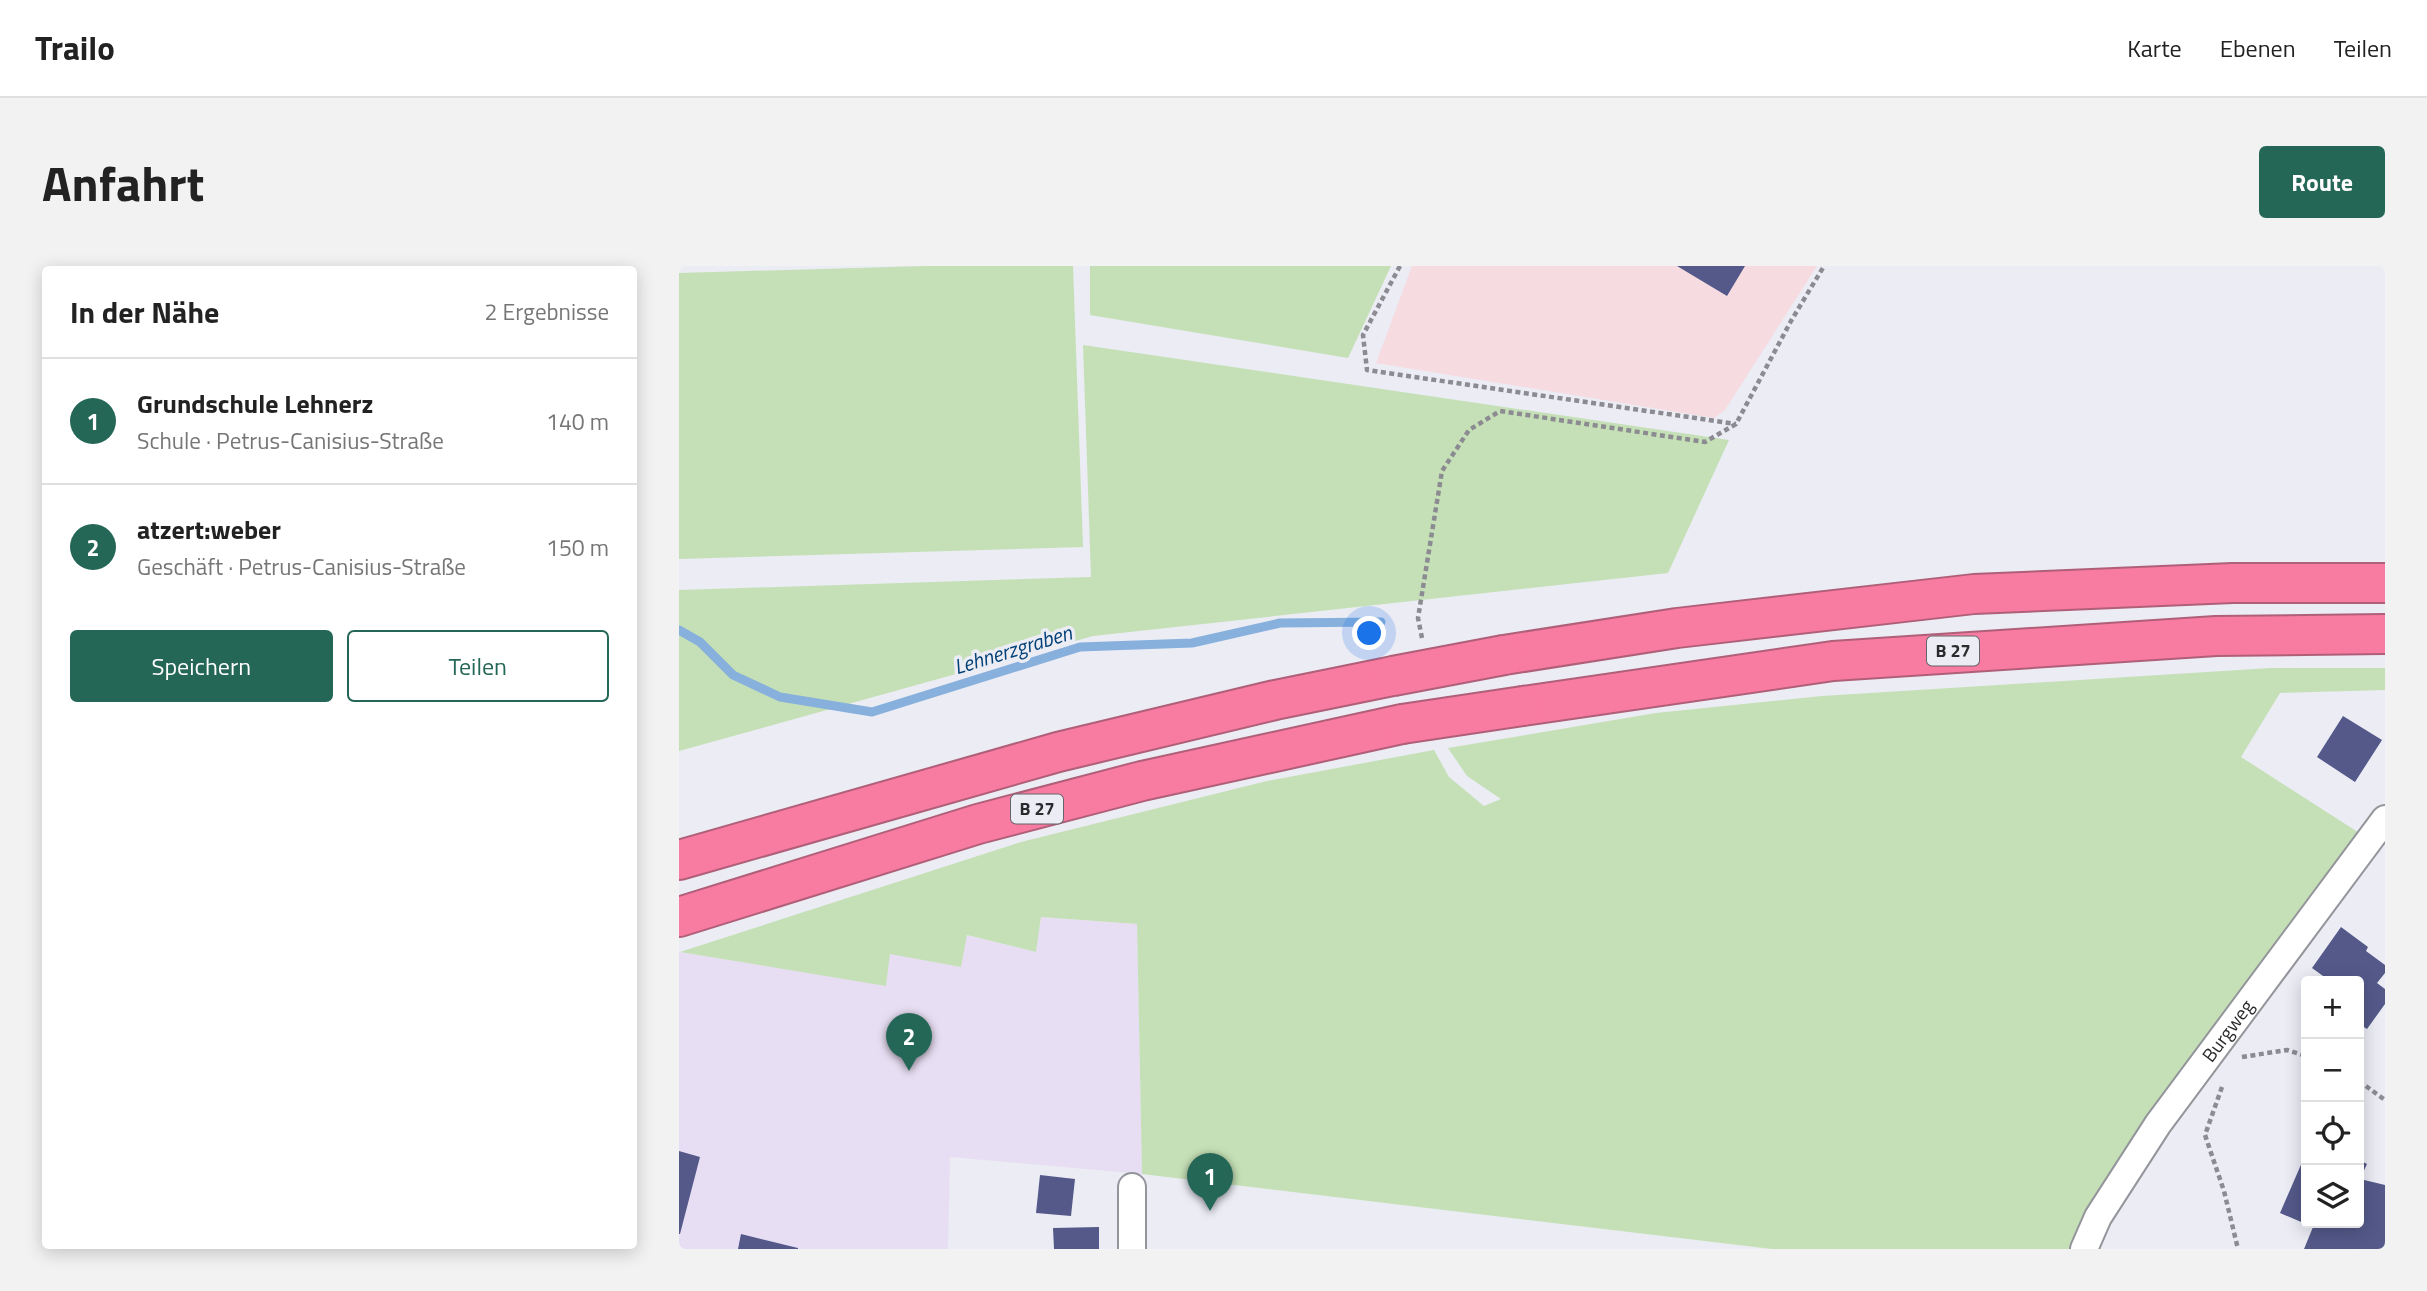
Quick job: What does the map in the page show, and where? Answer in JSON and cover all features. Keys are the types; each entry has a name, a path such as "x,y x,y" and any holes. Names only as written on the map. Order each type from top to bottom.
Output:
{"highway":[{"name":"B 27","path":"679,860 1058,752 1275,700 1504,655 1677,628 1974,594 2233,583 2385,583"},
{"name":"B 27","path":"679,918 1016,814 1142,781 1402,724 1695,678 1847,659 2216,636 2385,634"}],"street":[{"name":"Burgweg","path":"2084,1249 2098,1217 2158,1124 2385,819"},
{"path":"1132,1187 1132,1249"}],"path":[{"path":"1400,266 1363,335 1367,370 1736,424"},
{"path":"1418,618 1442,471 1469,429 1500,411 1705,442 1736,424 1824,266"},
{"path":"2237,1063 2243,1055 2287,1050 2301,1054"},
{"path":"2225,1078 2205,1135 2224,1191 2238,1249"},
{"path":"2364,1085 2385,1100"}],"shaded area":[{"path":"1412,266 1817,266 1725,410 1714,418 1376,363"},
{"path":"1041,917 1137,924 1142,1174 950,1157 948,1249 679,1249 679,952 886,985 890,953 961,967 966,935 1036,952"}],"green space":[{"path":"924,266 1073,266 1083,547 679,559 679,273"},
{"path":"1090,266 1391,266 1348,358 1090,315"},
{"path":"1083,345 1729,440 1668,573 1093,636 679,751 679,590 1091,577"},
{"path":"2271,668 2385,668 2385,690 2280,693 2241,757 2364,836 2075,1249 1772,1249 1142,1174 1137,924 1041,917 1036,952 967,935 961,967 890,954 886,986 680,952 1021,842 1267,781 1434,750 1449,777 1484,806 1501,799 1467,776 1448,748 1656,713 1822,696"}],"building":[{"path":"1677,266 1745,266 1727,296"},
{"path":"2343,716 2382,740 2355,782 2317,757"},
{"path":"2341,927 2368,947 2366,951 2385,965 2385,973 2377,983 2385,989 2385,1004 2367,1029 2364,1027 2364,976 2323,976 2312,968"},
{"path":"679,1151 700,1157 680,1234 679,1234"},
{"path":"2301,1165 2301,1222 2280,1213"},
{"path":"1040,1175 1075,1179 1071,1216 1036,1213"},
{"path":"2364,1180 2385,1185 2385,1249 2304,1249 2313,1228 2364,1228"},
{"path":"1099,1227 1099,1249 1054,1249 1053,1228"},
{"path":"741,1234 798,1248 798,1249 738,1249"}],"waterway":[{"name":"Lehnerzgraben","path":"679,630 700,642 733,675 780,697 872,712 1080,647 1192,643 1280,623 1381,622"}],"place":[{"name":"atzert:weber","path":"909,1071"},
{"name":"Grundschule Lehnerz","path":"1210,1211"}]}
